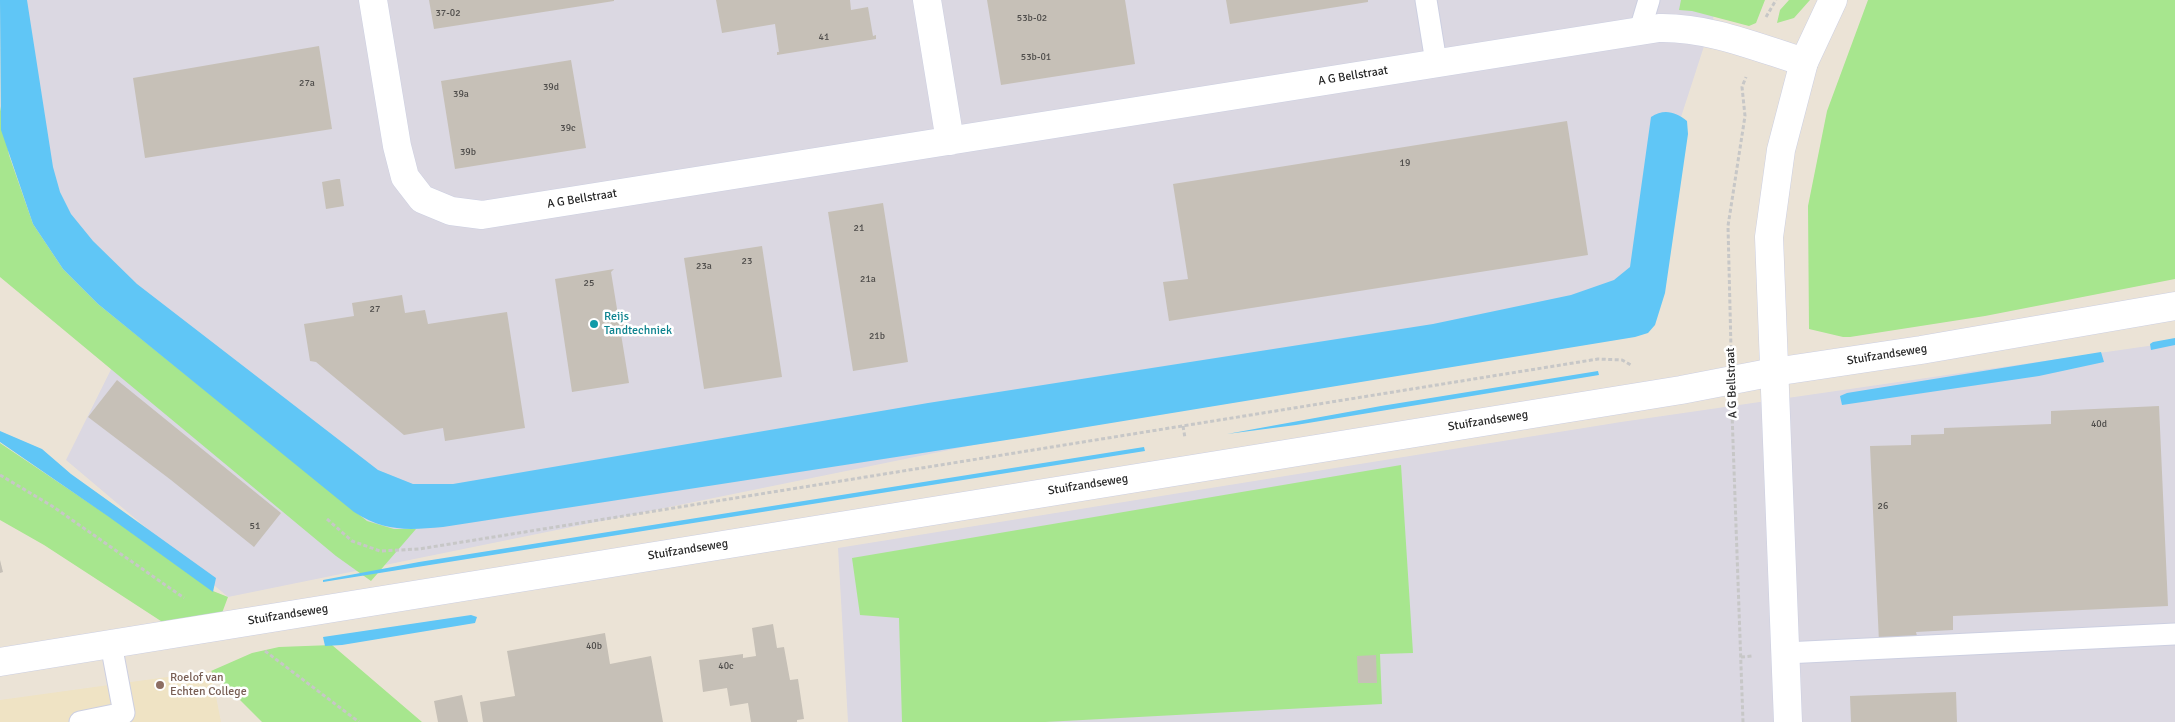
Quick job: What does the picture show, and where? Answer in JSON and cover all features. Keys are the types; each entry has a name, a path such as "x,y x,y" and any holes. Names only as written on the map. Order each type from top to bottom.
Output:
{"street":[{"name":"A G Bellstraat","path":"373,0 397,146 405,177 422,199 451,211 482,215 1640,30 1682,28 1705,31 1804,62"},
{"path":"927,0 950,140"},
{"path":"1788,722 1769,237 1780,150 1804,62 1833,0"},
{"name":"Stuifzandseweg","path":"0,662 1680,390 1774,372 1921,350 2175,306"}],"lane":[{"path":"1426,0 1436,62"},
{"path":"1640,30 1649,0"},
{"path":"1786,653 2175,634"},
{"path":"80,722 124,713 111,644"}],"path":[{"name":"A G Bellstraat","path":"1743,722 1731,381 1728,226 1745,116 1742,87 1774,0"},
{"path":"327,519 352,541 380,551 419,549 1598,359 1622,360 1680,390"},
{"path":"0,475 52,506 258,646 358,722"}],"shaded area":[{"path":"5,0 1719,0 1670,151 1631,311 228,597 66,460 142,307 39,200"},
{"path":"2175,340 2175,722 848,722 838,548 1621,422 2155,345"},
{"name":"Roelof van Echten College","path":"211,671 221,722 0,722 0,700"}],"green space":[{"path":"1681,0 1765,0 1756,23 1749,26 1692,11 1679,10"},
{"path":"1789,0 1810,0 1794,18 1777,23 1780,10"},
{"path":"1868,0 2175,0 2175,279 1985,316 1850,337 1809,329 1808,206 1827,111"},
{"path":"0,106 9,155 33,224 63,269 98,304 367,521 394,529 416,529 371,581 336,556 0,277"},
{"path":"0,443 110,517 213,591 228,597 222,613 167,625 44,545 0,520"},
{"path":"1401,465 1413,653 1380,654 1382,704 1045,722 902,722 899,618 860,615 852,558"},
{"path":"332,645 422,722 262,722 211,671 252,653 279,647"}],"water":[{"path":"0,0 27,0 53,167 60,192 71,214 93,241 137,284 378,470 413,484 453,484 928,403 1433,324 1571,295 1614,280 1630,267 1651,117 1665,112 1679,115 1687,121 1688,134 1665,293 1655,325 1648,333 1635,337 1026,437 443,527 408,529 376,523 354,512 98,304 63,269 33,224 1,130"},
{"path":"2175,338 2175,345 2151,350 2150,344 2153,342"},
{"path":"2101,352 2104,362 2039,376 1842,405 1840,396 1847,393"},
{"path":"1598,371 1599,375 1296,425 1227,434 1381,406"},
{"path":"0,431 42,449 71,474 216,578 213,592 0,442"},
{"path":"1144,447 1145,451 323,582 323,580 419,562"},
{"path":"471,615 477,617 475,623 342,645 325,646 323,637"}],"building":[{"path":"429,0 614,0 614,1 434,29"},
{"path":"716,0 850,0 851,10 868,7 873,36 876,35 876,39 777,55 777,52 779,52 775,24 722,33"},
{"path":"987,0 1125,0 1135,64 1001,85"},
{"path":"1226,0 1368,0 1368,2 1230,24"},
{"path":"319,46 332,129 145,158 133,78"},
{"path":"571,60 586,148 455,169 441,81"},
{"path":"1567,121 1588,255 1169,321 1163,282 1188,279 1173,184"},
{"path":"340,179 344,206 326,209 322,182"},
{"path":"883,203 908,362 853,371 828,212"},
{"path":"762,246 782,377 704,389 684,258"},
{"name":"Reijs Tandtechniek","path":"614,269 611,272 618,315 625,314 628,334 621,334 629,383 572,392 555,279"},
{"path":"402,295 405,313 425,310 428,324 507,312 525,428 445,441 443,428 404,435 316,362 310,361 304,324 354,316 352,303"},
{"path":"117,380 281,513 254,547 171,480 88,417"},
{"path":"2159,406 2168,606 1953,616 1953,630 1916,632 1917,636 1879,642 1870,446 1911,445 1911,435 1944,434 1944,428 2051,424 2051,411"},
{"path":"0,560 3,572 0,573"},
{"path":"773,624 777,648 784,647 790,680 798,679 804,719 797,720 797,722 751,722 748,703 730,706 727,688 703,692 699,660 743,654 743,658 756,656 752,628"},
{"path":"605,633 610,664 651,656 663,722 483,722 480,702 515,696 507,651"},
{"path":"1376,655 1377,683 1358,683 1357,656"},
{"path":"1956,692 1957,722 1851,722 1850,696"},
{"path":"462,695 468,722 438,722 434,701"}],"place":[{"name":"Reijs Tandtechniek","path":"594,324"},
{"name":"Roelof van Echten College","path":"160,685"}]}
